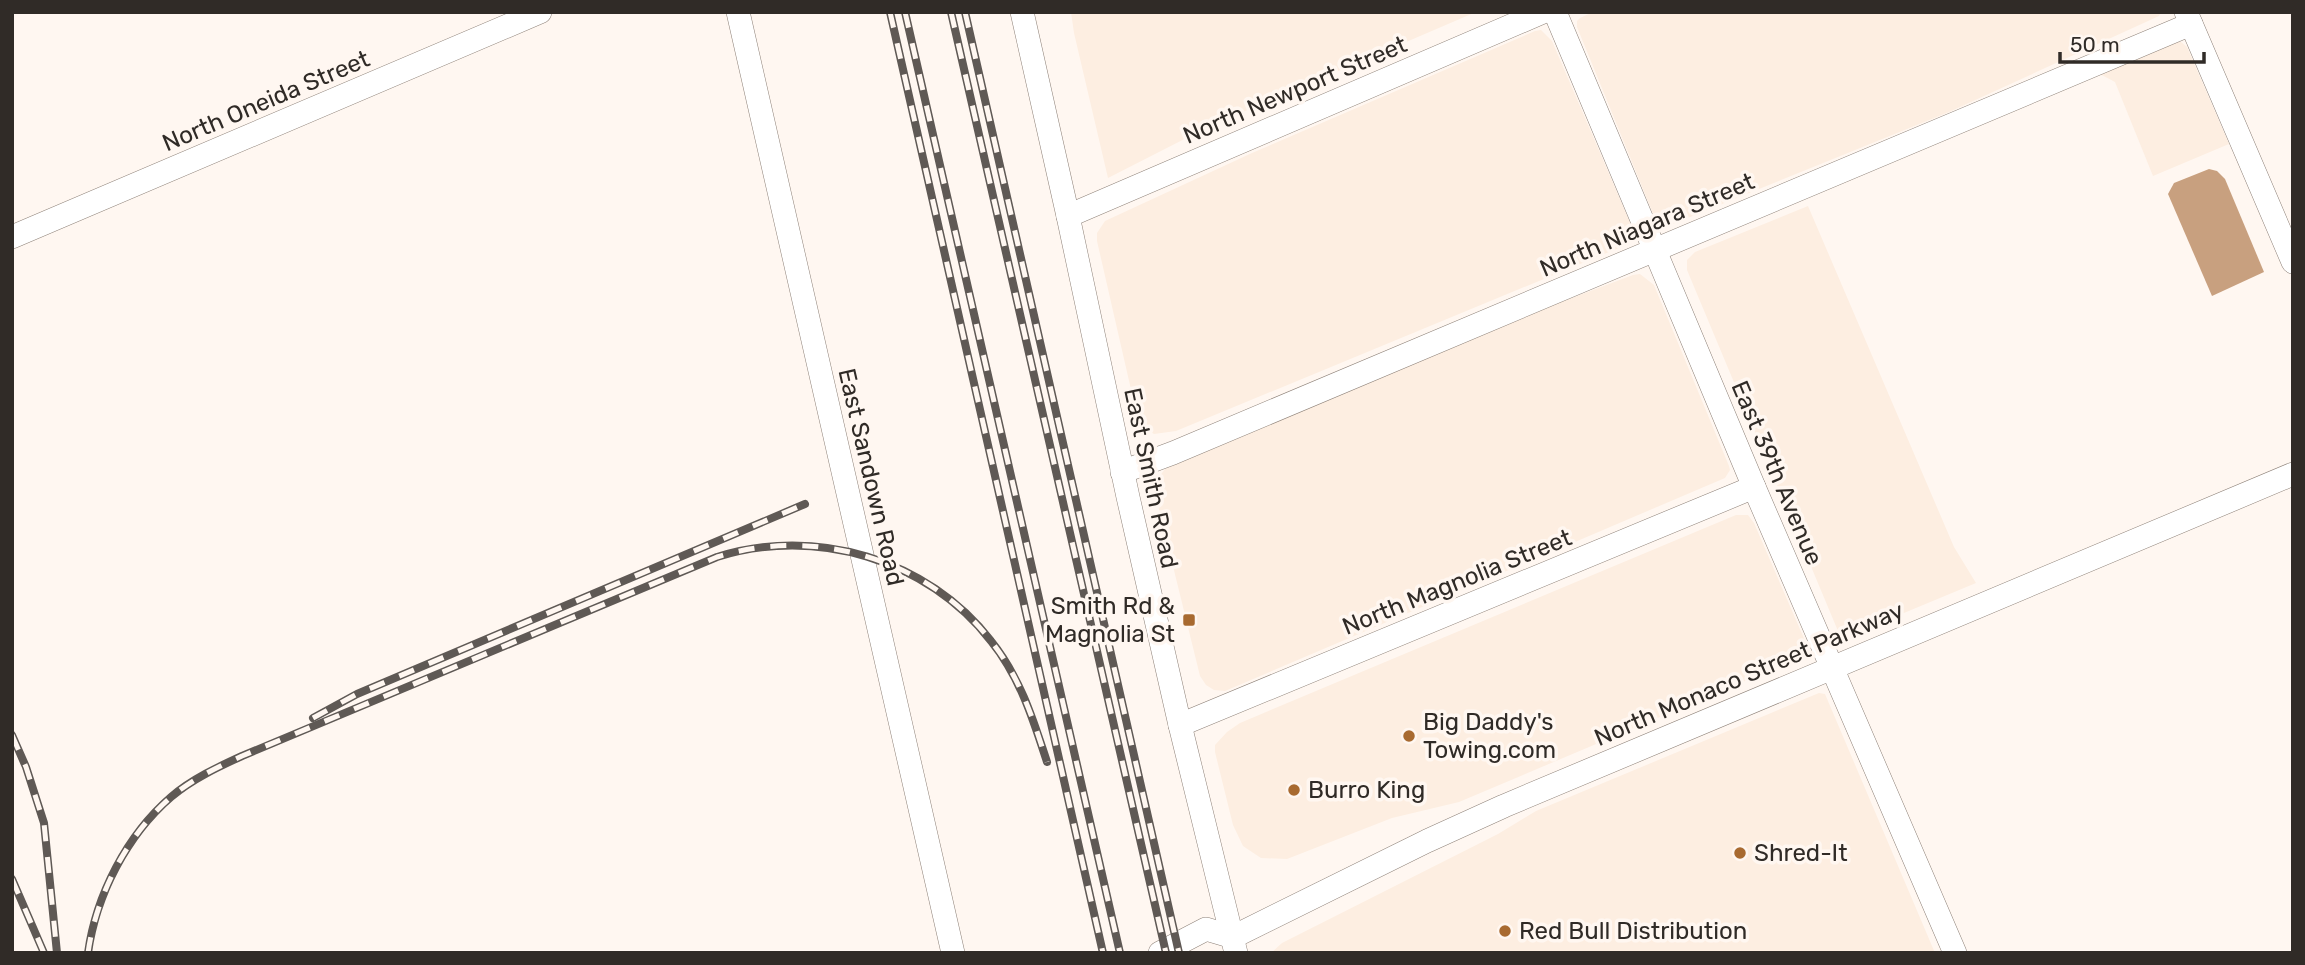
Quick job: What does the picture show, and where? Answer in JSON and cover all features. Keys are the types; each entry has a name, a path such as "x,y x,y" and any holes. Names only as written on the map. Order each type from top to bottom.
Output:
{"street":[{"name":"North Oneida Street","path":"12,237 540,12"},
{"name":"East Sandown Road","path":"738,12 953,953"},
{"name":"East Smith Road","path":"1021,12 1068,216 1122,472 1231,947"},
{"name":"North Newport Street","path":"1068,216 1543,12"},
{"name":"East 39th Avenue","path":"1555,12 1754,487 1955,953"},
{"name":"North Niagara Street","path":"1122,472 1186,448 1656,251 2189,18"},
{"path":"2189,18 2286,231 2293,262"},
{"name":"North Monaco Street Parkway","path":"1231,947 1471,821 2293,474"},
{"name":"North Magnolia Street","path":"1180,725 1754,487"},
{"path":"1160,953 1206,929 1231,947"}],"shaded area":[{"path":"1071,12 1476,12 1208,127 1108,178"},
{"path":"1593,12 2161,12 2159,16 1949,112 1668,226 1661,226 1656,221 1577,27 1580,18"},
{"path":"1541,30 1552,41 1634,232 1626,245 1176,431 1154,434 1143,427 1138,420 1097,241 1097,233 1105,221 1252,153"},
{"path":"2176,41 2187,47 2229,144 2153,176 2115,82 2096,72"},
{"path":"2209,169 2217,171 2225,179 2264,272 2212,296 2168,194 2174,183"},
{"path":"1808,206 1954,547 1976,583 1851,635 1838,631 1687,270 1687,260 1695,252"},
{"path":"1640,274 1654,285 1729,466 1730,470 1725,478 1225,691 1214,690 1206,685 1200,676 1154,489 1156,481 1165,469 1553,305"},
{"name":"Big Daddy's Towing.com","path":"1736,515 1748,515 1754,523 1806,643 1802,657 1459,802 1392,818 1287,859 1261,858 1243,846 1233,825 1215,752 1215,745 1240,723"},
{"path":"1819,693 1825,694 1935,953 1271,953 1282,943 1498,834 1536,811"}],"railway":[{"path":"890,12 1103,953"},
{"path":"905,12 1120,953"},
{"path":"951,12 1166,953"},
{"path":"965,12 1179,953"},
{"path":"313,718 357,694 805,504"},
{"path":"88,953 106,888 128,848 155,812 196,779 242,756 717,557 754,548 830,548 867,557 902,570 935,589 965,613 1001,655 1025,699 1047,762"},
{"path":"12,735 26,767 44,823 57,953"},
{"path":"12,879 44,953"}],"place":[{"name":"Smith Rd & Magnolia St","path":"1189,620"},
{"name":"Big Daddy's Towing.com","path":"1409,736"},
{"name":"Burro King","path":"1294,790"},
{"name":"Shred-It","path":"1740,853"},
{"name":"Red Bull Distribution","path":"1505,931"}]}
